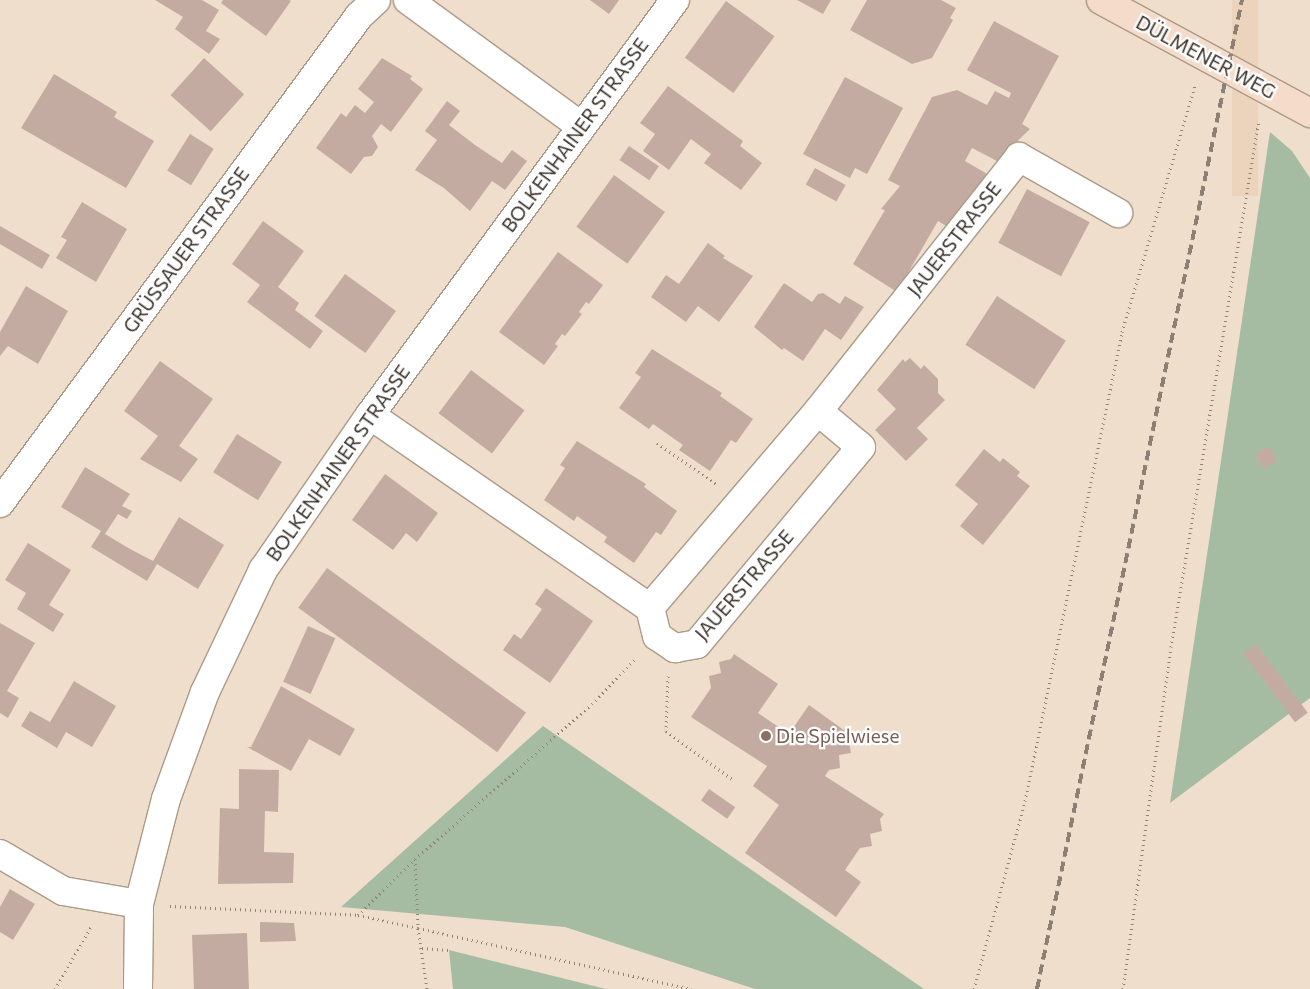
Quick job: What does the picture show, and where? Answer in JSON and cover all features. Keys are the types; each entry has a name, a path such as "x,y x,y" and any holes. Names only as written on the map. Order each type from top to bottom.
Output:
{"street":[{"name":"GRÜSSAUER STRASSE","path":"0,503 359,16 376,0"},
{"path":"408,0 581,126"},
{"name":"BOLKENHAINER STRASSE","path":"138,989 139,904 166,799 205,692 263,570 370,415 675,0"},
{"name":"DÜLMENER WEG","path":"1102,0 1206,58 1310,112"},
{"name":"JAUERSTRASSE","path":"650,608 818,411 1020,156 1118,213"},
{"name":"JAUERSTRASSE","path":"666,642 697,644 861,447 818,411"},
{"path":"370,415 650,608 666,642"},
{"path":"0,854 63,891 139,904"}],"path":[{"path":"974,989 1025,801 1122,332 1179,134 1206,58"},
{"path":"1123,989 1171,647 1265,88"},
{"path":"657,443 740,502"},
{"path":"666,642 666,731 732,779"},
{"path":"358,915 415,858 666,642"},
{"path":"415,858 418,928 427,989"},
{"path":"55,989 107,898"},
{"path":"139,904 358,915 691,989"},
{"path":"422,948 449,950"}],"shaded area":[{"path":"1232,0 1258,0 1258,196 1232,196"}],"green space":[{"path":"1270,132 1292,151 1310,178 1310,698 1170,803"},
{"path":"543,726 924,989 755,989 565,927 341,907"},
{"path":"449,950 606,989 453,989"}],"building":[{"path":"155,0 202,0 219,10 206,31 220,39 209,54 175,29 183,17"},
{"path":"223,0 291,1 266,36 221,3"},
{"path":"590,0 619,0 609,14"},
{"path":"797,0 831,0 823,14"},
{"path":"867,0 941,0 956,8 950,18 953,20 932,58 912,64 850,30"},
{"path":"726,1 775,36 733,93 685,58"},
{"path":"994,21 1059,56 1022,124 1030,129 997,161 972,148 965,161 989,175 948,227 938,221 897,292 853,264 885,210 881,209 900,186 888,180 932,97 957,90 987,105 995,91 1009,98 1011,93 967,70"},
{"path":"204,58 244,94 211,131 171,95"},
{"path":"382,58 412,76 410,79 423,89 391,132 381,124 372,136 378,147 372,156 364,157 351,174 316,148 341,113 346,117 355,105 365,113 374,102 358,89"},
{"path":"54,74 117,112 114,117 154,141 126,188 21,128"},
{"path":"845,77 903,108 867,174 855,168 850,178 803,154"},
{"path":"668,86 743,141 740,146 762,163 741,190 704,163 711,154 691,139 669,170 643,151 655,134 640,123"},
{"path":"447,101 460,111 449,125 475,145 502,163 512,150 527,161 505,190 492,181 470,211 444,188 415,170 437,140 425,131"},
{"path":"190,134 214,149 191,185 167,170"},
{"path":"629,146 659,166 649,180 619,160"},
{"path":"815,168 846,185 836,202 806,185"},
{"path":"614,175 665,212 627,264 576,227"},
{"path":"1027,189 1090,222 1061,276 998,243"},
{"path":"82,202 127,229 96,282 56,258 67,240 61,237"},
{"path":"263,221 304,251 278,287 299,303 295,310 323,331 310,349 247,302 260,285 232,264"},
{"path":"0,226 50,255 42,269 0,244"},
{"path":"708,243 725,256 723,258 753,276 719,322 698,306 686,322 651,297 666,275 679,284"},
{"path":"558,252 603,285 589,304 586,302 579,312 582,314 565,336 562,334 555,344 558,346 544,365 499,332"},
{"path":"345,274 396,311 365,353 314,316"},
{"path":"784,283 812,302 818,294 823,293 840,304 845,296 864,307 841,340 825,329 803,361 784,348 782,350 754,327"},
{"path":"26,286 68,311 38,364 8,346 0,356 0,332"},
{"path":"997,296 1066,341 1034,389 965,345"},
{"path":"652,349 722,393 720,396 753,419 736,443 731,440 710,471 679,450 683,445 653,424 649,429 619,408 641,377 635,373"},
{"path":"910,358 921,369 924,365 938,379 938,393 945,400 917,428 928,439 906,461 875,430 896,409 877,390 903,359 905,362"},
{"path":"160,361 213,399 179,446 198,459 181,482 140,459 158,436 124,411"},
{"path":"471,370 525,410 492,453 439,413"},
{"path":"237,434 282,462 258,500 213,472"},
{"path":"577,441 646,484 644,487 677,511 661,535 656,532 634,563 604,542 607,537 577,516 574,521 544,500 565,468 560,465"},
{"path":"1268,446 1277,460 1264,469 1255,455"},
{"path":"984,449 1000,462 1003,458 1020,472 1017,476 1030,486 983,545 960,526 978,504 955,485"},
{"path":"85,467 130,494 122,506 132,511 127,519 118,514 105,534 130,549 153,561 179,517 224,545 198,589 157,564 147,581 91,547 101,531 61,507"},
{"path":"385,474 438,513 417,542 406,533 393,550 352,520"},
{"path":"28,543 71,570 49,605 64,614 53,632 17,609 26,593 5,580"},
{"path":"327,568 526,713 497,752 298,608"},
{"path":"546,588 593,621 550,683 503,650 514,634 521,639 542,609 535,604"},
{"path":"0,623 35,643 7,691 19,698 8,718 0,713"},
{"path":"308,626 335,638 311,694 283,682"},
{"path":"1256,644 1308,713 1295,722 1243,654"},
{"path":"734,654 778,684 758,713 789,734 809,705 852,736 849,741 851,753 839,755 840,768 829,770 825,776 884,814 880,819 882,831 870,834 872,846 860,848 845,870 861,882 836,917 745,853 779,805 753,786 767,766 691,717 711,688 709,676 721,673 719,662 731,659"},
{"path":"74,681 116,706 92,747 66,732 57,748 21,726 30,711 50,722"},
{"path":"281,686 355,729 340,756 309,739 291,771 247,747 251,747"},
{"path":"239,769 279,770 278,812 265,811 264,852 294,853 293,883 218,884 220,808 239,809"},
{"path":"709,789 735,807 727,819 701,800"},
{"path":"10,889 35,904 13,940 0,932 0,907"},
{"path":"260,922 294,923 296,941 260,942"},
{"path":"247,933 249,989 194,989 192,935"}],"railway":[{"path":"1037,989 1242,0"}],"place":[{"name":"Die Spielwiese","path":"766,736"}]}
